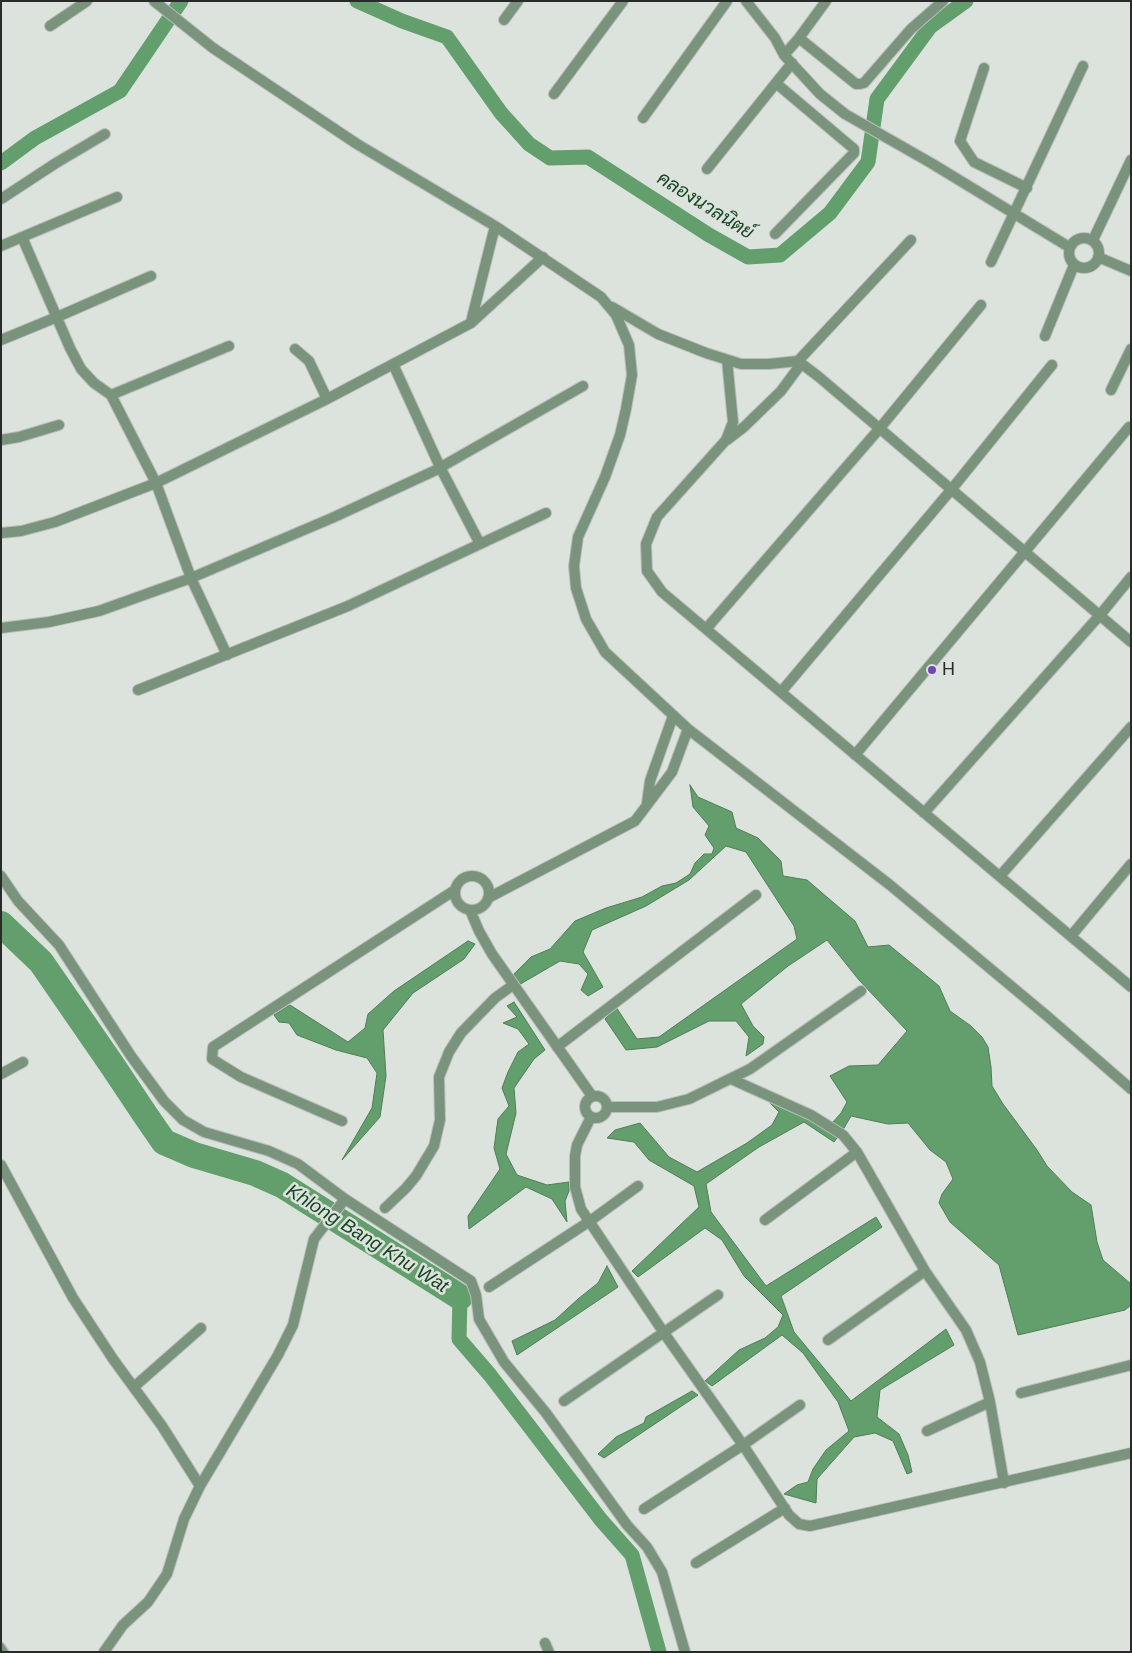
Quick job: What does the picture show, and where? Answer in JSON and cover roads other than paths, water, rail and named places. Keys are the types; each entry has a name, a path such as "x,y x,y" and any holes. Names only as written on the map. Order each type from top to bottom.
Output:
{"street":[{"path":"50,26 87,1"},
{"path":"154,1 213,48 357,144 495,226 601,296 616,315 629,345 632,375 620,434 605,477 578,538 574,566 576,588 586,618 605,652 688,729 890,885 1131,1089"},
{"path":"504,20 518,1"},
{"path":"554,94 623,1"},
{"path":"643,118 727,1"},
{"path":"746,1 775,38 784,55 820,94 845,114 931,163 1069,247"},
{"path":"784,55 826,1"},
{"path":"798,38 856,84 860,84 864,82 911,29 943,1"},
{"path":"707,169 792,63"},
{"path":"991,262 1083,66"},
{"path":"984,68 960,141 974,162 1026,188"},
{"path":"776,234 854,153 854,149 777,84"},
{"path":"1,199 105,134"},
{"path":"1093,240 1131,160"},
{"path":"1,246 117,196"},
{"path":"471,323 495,226"},
{"path":"22,237 81,369 94,383 111,395 156,483 191,578 227,655"},
{"path":"1079,237 1093,240 1098,248 1098,257 1093,265 1083,268 1074,265 1068,257 1069,247 1079,237"},
{"path":"911,240 800,363 781,391 744,428 726,440 657,517 646,544 647,571 662,592 1131,987"},
{"path":"1,532 21,531 55,522 156,483 327,399 471,323 543,257"},
{"path":"1098,257 1131,272"},
{"path":"1045,336 1074,265"},
{"path":"1,340 150,276"},
{"path":"706,629 880,428 981,305"},
{"path":"609,306 658,334 726,360 741,364 800,363 880,428 1131,642"},
{"path":"111,395 230,346"},
{"path":"295,349 309,361 327,399"},
{"path":"1111,390 1131,349"},
{"path":"726,360 732,422 726,440"},
{"path":"393,364 440,468 480,544"},
{"path":"781,692 951,490 1052,365"},
{"path":"1,628 49,622 98,610 191,578 332,518 440,468 583,386"},
{"path":"1,440 19,437 59,425"},
{"path":"855,755 1129,427"},
{"path":"138,690 348,606 546,512"},
{"path":"924,813 1100,615 1131,577"},
{"path":"647,804 650,781 673,716"},
{"path":"1000,876 1131,727"},
{"path":"470,910 481,907 488,898 635,821 672,772 688,729"},
{"path":"1071,936 1131,864"},
{"path":"1,876 18,901 59,945 131,1056 164,1101 183,1120 204,1132 269,1151 298,1164 342,1203 472,1281 479,1319 504,1362 546,1413 627,1525 647,1548 662,1572 686,1652"},
{"path":"342,1121 241,1077 212,1059 213,1046 455,890 460,880 470,876 481,878 488,887 488,898"},
{"path":"455,890 457,901 460,905 470,910 479,931 510,988 557,1047 592,1096"},
{"path":"557,1047 756,895"},
{"path":"384,1208 406,1188 434,1146 440,1120 439,1077 449,1052 461,1033 495,998 510,988"},
{"path":"608,1107 657,1107 689,1099 750,1069 861,991"},
{"path":"1,1074 23,1062"},
{"path":"731,1079 811,1115 843,1136 857,1152 925,1271 966,1330 980,1362 990,1402 1004,1483"},
{"path":"596,1095 606,1100 608,1107 605,1114 601,1117 591,1117 587,1114 585,1104 592,1096 596,1095"},
{"path":"591,1117 577,1144 575,1156 575,1187 581,1208 615,1261 743,1444 794,1521 810,1526 1131,1453"},
{"path":"765,1220 857,1152"},
{"path":"1,1165 73,1298 113,1358 135,1386 200,1486"},
{"path":"489,1287 590,1221 638,1186"},
{"path":"104,1652 123,1625 148,1602 167,1574 184,1519 200,1486 278,1355 293,1325 314,1240 342,1203"},
{"path":"828,1340 925,1271"},
{"path":"564,1401 718,1296"},
{"path":"135,1386 201,1328"},
{"path":"1021,1393 1131,1365"},
{"path":"927,1431 990,1402"},
{"path":"644,1510 800,1405"},
{"path":"696,1562 785,1508"}],"lane":[{"path":"1,1646 5,1652"}],"waterway":[{"name":"คลองนวลนิตย์","path":"1,163 35,138 120,91 181,1"},
{"name":"คลองนวลนิตย์","path":"357,1 402,21 447,37 501,113 529,144 550,158 588,157 709,235 748,257 780,255 830,213 868,162 877,99 930,27 966,1"},
{"name":"Khlong Bang Khu Wat","path":"1,924 41,962 164,1142 194,1155 255,1173 282,1185 460,1297"},
{"name":"Khlong Bang Khu Wat","path":"460,1297 459,1339 490,1375 601,1520 632,1555 659,1652"}],"place":[{"name":"H","path":"932,670"}]}
